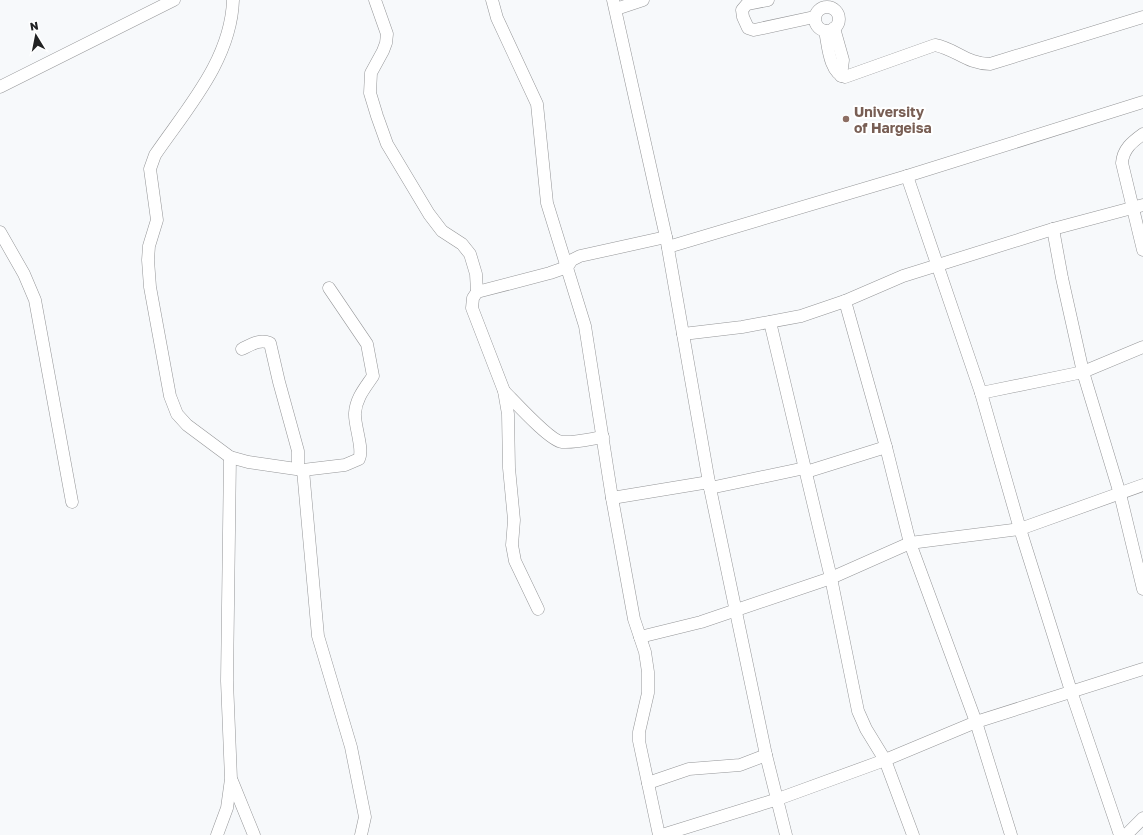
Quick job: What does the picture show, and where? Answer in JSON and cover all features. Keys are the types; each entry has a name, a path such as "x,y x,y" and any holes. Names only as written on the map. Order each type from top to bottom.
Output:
{"street":[{"path":"0,87 174,0"},
{"path":"233,0 232,15 225,45 209,76 151,163 157,220 149,246 148,260 150,287 170,396 178,414 187,425 230,456 248,462 301,470 345,465 359,459 360,451 355,414 358,400 372,376 367,344 329,288"},
{"path":"375,0 387,34 384,51 371,73 370,93 387,144 429,214 442,231 462,244 470,254 476,274 477,292 473,298 472,308 504,392 508,414 509,468 514,520 512,545 515,561 538,609"},
{"path":"492,0 497,18 537,104 545,191 585,326 612,498 634,619 645,652 648,693 639,732 639,741 660,835 778,799 885,760 976,722 1071,691 1143,670"},
{"path":"643,0 614,4 667,242 709,485 766,755 786,835"},
{"path":"768,0 747,4 742,10 742,17 748,28 754,30 821,6 833,8 839,15 837,25 830,30"},
{"path":"821,6 817,26 830,30 843,60 841,76 851,76 935,45 943,46 967,60 978,64 990,64 1143,17"},
{"path":"477,292 550,273 567,267 572,260 580,256 667,242 907,176 1143,102"},
{"path":"1143,134 1131,143 1122,154 1122,163 1138,207 1143,250"},
{"path":"907,176 939,266 981,393 1020,529 1071,691 1120,835"},
{"path":"683,334 770,322 801,316 903,276 939,266 1053,229 1138,207"},
{"path":"1053,229 1062,278 1084,372 1120,494 1143,589"},
{"path":"0,232 24,274 35,300 72,502"},
{"path":"845,300 886,447 910,543 976,722 1011,835"},
{"path":"770,322 831,578 858,711 866,729 885,760 913,835"},
{"path":"242,349 255,342 265,341 270,344 278,382 298,451 318,636 351,748 365,818 362,835"},
{"path":"981,393 1084,372 1143,347"},
{"path":"504,392 557,441 572,442 603,437"},
{"path":"612,498 806,470 886,447"},
{"path":"217,835 227,808 231,779 227,681 230,456"},
{"path":"640,637 736,611 831,578 910,543 1020,529 1143,485"},
{"path":"648,783 688,769 740,765 766,755"},
{"path":"231,779 254,835"},
{"path":"1126,835 1143,818"}],"place":[{"name":"University of Hargeisa","path":"846,119"}]}
